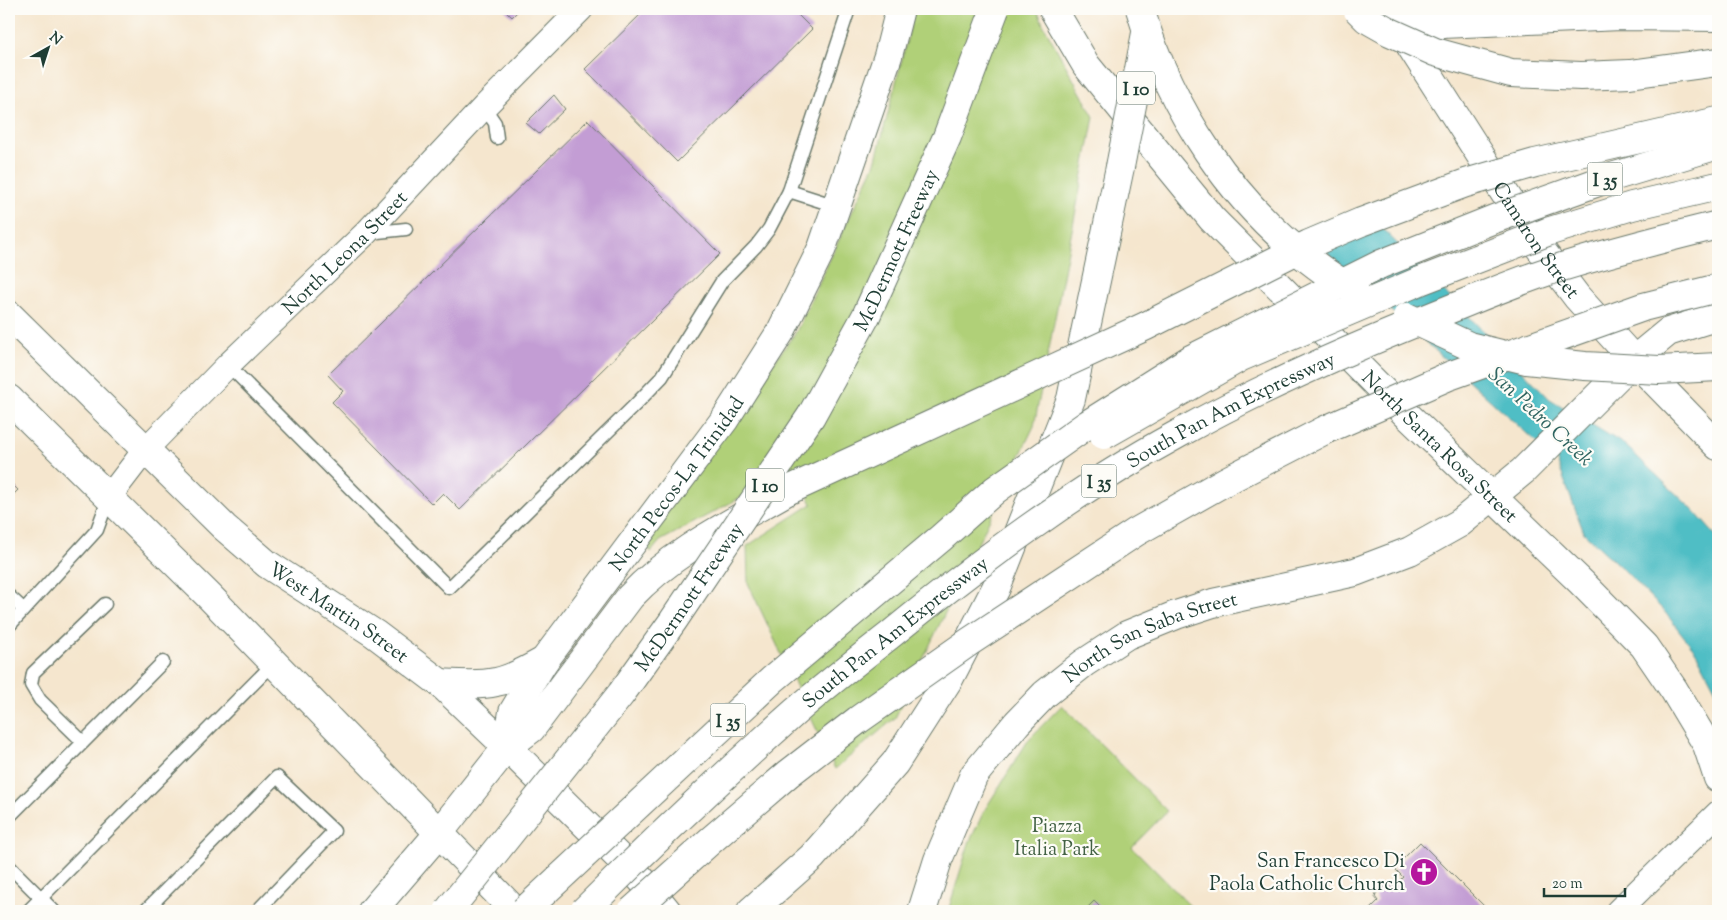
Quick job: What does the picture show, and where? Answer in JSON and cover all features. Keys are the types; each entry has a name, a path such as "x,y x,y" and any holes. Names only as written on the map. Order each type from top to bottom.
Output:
{"main road":[{"name":"North Pecos-La Trinidad","path":"372,911 439,833 507,747 513,712 544,661 725,419 781,331 822,248 888,56 900,9"},
{"name":"McDermott Freeway","path":"448,911 621,694 673,621 811,416 866,316 943,146 995,9"},
{"name":"North Santa Rosa Street","path":"1054,9 1086,65 1212,219 1405,413 1582,582 1644,646 1674,690 1707,745 1718,778"},
{"path":"1140,9 1161,66 1186,118 1240,195 1284,240 1317,267 1362,296 1469,346 1526,360 1585,366 1659,370 1718,367"},
{"name":"I 10","path":"752,911 812,857 895,763 949,679 996,588 1070,399 1120,167 1151,9"},
{"path":"1357,9 1367,19 1390,32 1435,52 1511,73 1581,76 1630,74 1718,62"},
{"path":"1392,17 1621,16 1718,18"},
{"name":"Camaron Street","path":"1392,17 1539,247 1577,297 1634,360 1718,446"},
{"path":"507,747 531,729 630,597 647,579 690,547 789,490 1146,326 1309,244 1380,215 1466,183 1526,166 1718,121"},
{"name":"South Pan Am Expressway","path":"524,911 772,680 941,538 995,490 1072,435 1191,358 1381,264 1494,219 1612,177 1718,144"},
{"name":"South Pan Am Expressway","path":"941,538 1080,449 1241,356 1420,281 1547,232 1632,206 1718,186"},
{"name":"South Pan Am Expressway","path":"584,911 797,710 943,592 1032,526 1095,484 1176,435 1229,407 1360,345 1482,296 1556,269 1644,243 1718,225"},
{"path":"632,911 788,774 858,720 977,637 1136,532 1226,481 1325,430 1449,376 1643,306 1718,288"},
{"name":"West Martin Street","path":"9,315 224,527 267,564 375,634 440,683 641,879 667,911"},
{"name":"North San Saba Street","path":"922,911 938,860 974,775 1002,738 1028,711 1045,694 1084,663 1127,635 1213,602 1355,572 1410,551 1460,523 1523,471 1612,381 1668,332 1709,319 1718,320"},
{"path":"9,399 210,597 516,911"},
{"path":"440,683 475,684 496,682 515,676 544,661"}],"street":[{"name":"North Leona Street","path":"109,497 145,450 228,365 366,233 484,107 581,9"},
{"path":"1618,911 1718,813"}],"lane":[{"path":"228,365 449,588 662,377 722,281 756,246 769,229 789,191 849,9"},
{"path":"484,107 495,123 497,138"},
{"path":"789,191 836,206"},
{"path":"366,233 406,229"},
{"path":"9,626 97,530 109,497"},
{"path":"9,596 23,609"},
{"path":"83,742 40,700 31,685 33,673 105,604"},
{"path":"9,816 163,662"},
{"path":"28,911 274,663"},
{"path":"145,911 277,778 334,831 257,911"},
{"path":"9,866 54,911"}],"green space":[{"path":"915,9 1037,9 1044,26 1094,117 1034,426 895,718 835,769 748,583 747,546 812,504 795,468 660,541 651,552 644,541 796,332 875,163"},
{"name":"Piazza Italia Park","path":"1062,705 1167,811 1132,847 1195,911 948,911 969,843 984,811 1029,739"}],"water":[{"name":"San Pedro Creek","path":"1371,217 1550,399 1625,445 1692,509 1718,538 1718,694 1696,652 1664,611 1584,533 1557,461 1317,243"}],"building":[{"path":"504,9 520,9 512,17"},
{"path":"646,9 792,9 812,29 677,162 585,69"},
{"path":"554,95 565,109 539,134 526,123"},
{"path":"588,120 720,254 460,510 443,493 432,504 332,402 343,391 328,375"},
{"path":"9,481 18,490 9,499"},
{"name":"San Francesco Di Paola Catholic Church","path":"1420,842 1485,907 1481,911 1368,911 1378,901 1375,897 1377,890 1386,886 1390,890 1403,877 1394,868"},
{"path":"1094,901 1104,911 1084,911"}],"place":[{"name":"San Francesco Di Paola Catholic Church","path":"1424,872"}]}
